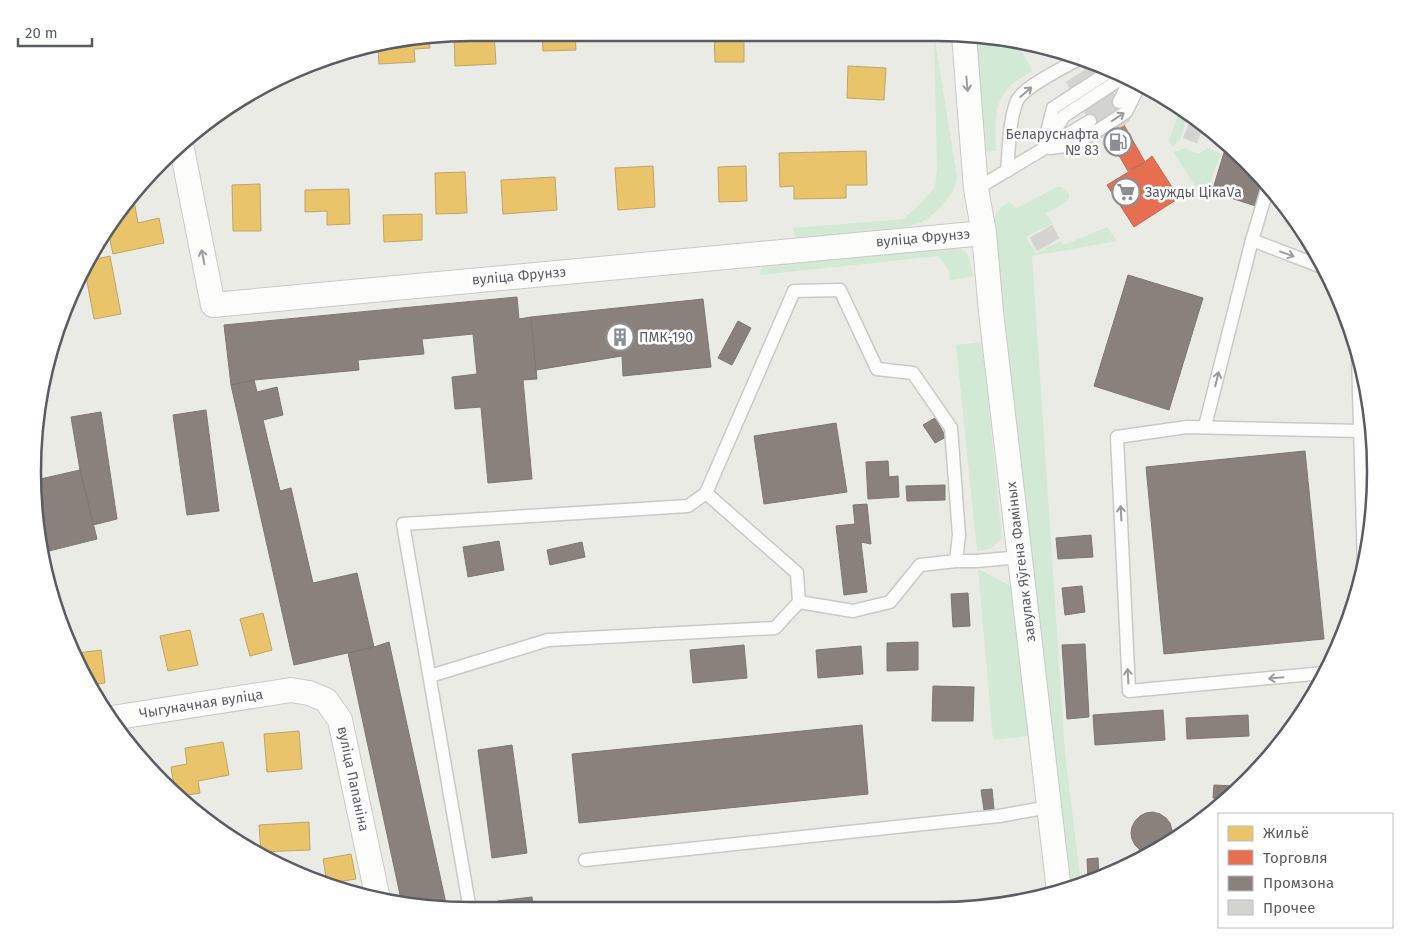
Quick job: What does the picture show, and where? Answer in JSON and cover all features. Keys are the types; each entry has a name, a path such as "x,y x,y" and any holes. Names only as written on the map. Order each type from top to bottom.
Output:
{"street":[{"name":"завулак Яўгена Фаміных","path":"965,42 976,189 984,233 1058,884"},
{"name":"вуліца Фрунзэ","path":"183,153 213,305 984,233"},
{"name":"Чыгуначная вуліца","path":"118,717 291,690"},
{"name":"вуліца Папаніна","path":"291,690 309,692 326,700 340,720 376,890"}],"lane":[{"path":"1007,171 1012,120 1017,100 1026,90 1072,63"},
{"path":"1042,150 1053,108 1104,75"},
{"path":"1042,150 1064,116 1117,81"},
{"path":"1119,102 1127,86"},
{"path":"1042,150 1073,144 1097,131 1126,112 1137,91"},
{"path":"976,189 1090,121"},
{"path":"1205,426 1252,240 1266,195"},
{"path":"1252,240 1313,263"},
{"path":"469,902 403,524 688,506 706,493 794,290 840,290 877,369 913,373 951,428 959,534 956,561"},
{"path":"1360,397 1363,527"},
{"path":"1316,674 1129,691 1117,437 1205,426 1361,431"},
{"path":"430,676 548,640 775,628 799,602 797,573 706,493"},
{"path":"799,602 853,612 890,602 920,565 1020,557"},
{"path":"585,860 999,816 1049,807"}],"green space":[{"path":"934,41 957,178 953,192 936,212 922,222 906,227 795,238 793,228 903,219 935,187 937,169"},
{"path":"972,43 1021,50 1032,71 1012,84 1002,96 996,119 996,151 983,152"},
{"path":"1178,115 1186,121 1181,138 1172,147 1169,140"},
{"path":"1186,148 1198,154 1208,148 1221,154 1207,189 1200,186 1197,189 1173,152"},
{"path":"1059,186 1069,194 1069,198 1062,205 1046,213 1053,223 1026,237 1036,253 1061,241 1064,245 1107,227 1117,241 1032,256 1065,753 1080,877 1070,880 1053,759 992,223 998,211 1009,202 1017,208"},
{"path":"958,247 967,253 974,276 950,280 949,270 938,256 760,275 763,262"},
{"path":"982,342 1002,538 990,549 977,551 956,345"},
{"path":"978,569 1011,586 1029,736 993,740"}],"building: Жильё":[{"path":"495,41 496,64 455,66 454,42"},
{"path":"542,41 576,41 576,50 543,51"},
{"path":"714,41 744,41 744,62 715,62"},
{"path":"429,43 430,48 414,49 415,62 379,64 378,52"},
{"path":"848,66 886,68 884,100 847,98"},
{"path":"866,151 867,185 846,185 846,198 794,199 794,186 780,187 779,153"},
{"path":"653,166 655,207 618,210 615,168"},
{"path":"746,166 747,201 719,202 718,167"},
{"path":"465,172 467,213 436,214 435,173"},
{"path":"555,177 557,210 503,214 501,180"},
{"path":"260,184 261,231 233,231 232,185"},
{"path":"349,189 350,224 327,225 327,211 305,212 305,190"},
{"path":"135,204 138,223 159,218 164,243 113,254 110,239"},
{"path":"422,214 422,240 384,242 383,215"},
{"path":"110,256 121,314 94,319 87,280 98,259"},
{"path":"263,613 272,650 250,656 240,619"},
{"path":"190,630 198,665 168,671 160,636"},
{"path":"101,650 105,683 97,684 82,652"},
{"path":"299,731 302,769 267,772 264,734"},
{"path":"223,742 229,775 198,781 200,793 188,795 173,782 171,767 187,764 185,748"},
{"path":"309,822 310,850 271,852 261,846 259,825"},
{"path":"351,854 356,879 341,881 326,876 323,859"}],"building: Торговля":[{"path":"1124,125 1145,162 1128,171 1107,135"},
{"path":"1152,156 1179,198 1134,227 1107,185"}],"building: Промзона":[{"path":"1224,152 1263,192 1259,207 1212,192"},
{"path":"1128,275 1203,298 1169,410 1094,386"},
{"path":"517,297 519,319 531,317 537,379 523,380 532,479 488,483 481,407 455,409 452,377 477,374 473,334 422,339 424,354 358,360 359,370 254,380 231,385 224,325"},
{"name":"ПМК-190","path":"703,299 711,367 623,376 622,356 536,370 531,317"},
{"path":"738,321 751,328 732,365 718,358"},
{"path":"254,380 257,392 277,387 283,415 263,420 280,491 291,488 313,583 357,573 374,647 294,665 231,385"},
{"path":"206,410 219,511 187,515 173,415"},
{"path":"101,412 117,519 93,525 80,470 71,417"},
{"path":"935,418 946,437 935,443 923,425"},
{"path":"836,423 847,492 764,504 754,436"},
{"path":"1305,451 1324,639 1164,654 1146,467"},
{"path":"888,461 889,477 898,476 899,497 868,499 866,462"},
{"path":"80,470 97,539 49,551 45,528 41,479"},
{"path":"945,485 945,500 907,501 906,486"},
{"path":"867,504 871,544 861,542 867,592 844,595 836,526 855,524 853,505"},
{"path":"1091,535 1093,557 1058,559 1056,538"},
{"path":"499,541 504,570 468,577 463,547"},
{"path":"582,542 585,557 550,565 547,550"},
{"path":"1082,586 1085,612 1065,615 1062,588"},
{"path":"968,593 970,626 953,627 951,594"},
{"path":"389,642 445,901 400,895 348,653"},
{"path":"918,642 918,670 887,671 887,643"},
{"path":"1085,644 1089,717 1067,719 1062,645"},
{"path":"744,645 747,678 693,683 690,650"},
{"path":"861,646 863,674 818,678 816,650"},
{"path":"933,686 974,687 973,721 932,721"},
{"path":"1163,710 1165,740 1095,745 1093,715"},
{"path":"1248,715 1249,736 1187,739 1186,718"},
{"path":"862,725 868,794 579,823 572,754"},
{"path":"512,745 527,853 492,858 478,750"},
{"path":"1214,785 1230,786 1216,798 1213,798"},
{"path":"992,789 994,809 984,810 981,790"},
{"path":"1153,812 1166,818 1170,823 1172,832 1140,850 1135,845 1131,833 1135,821 1146,813"},
{"path":"1098,858 1099,870 1088,874 1087,859"},
{"path":"532,897 532,902 498,902"}],"building: Прочее":[{"path":"1087,69 1103,75 1130,120 1101,138 1066,82"},
{"path":"1189,124 1201,132 1197,143 1183,138"},
{"path":"1052,225 1059,238 1037,251 1030,238"}],"place":[{"name":"Беларуснафта № 83","path":"1118,142"},
{"name":"Заужды ЦікаVа","path":"1126,192"},
{"name":"ПМК-190","path":"620,337"}]}
